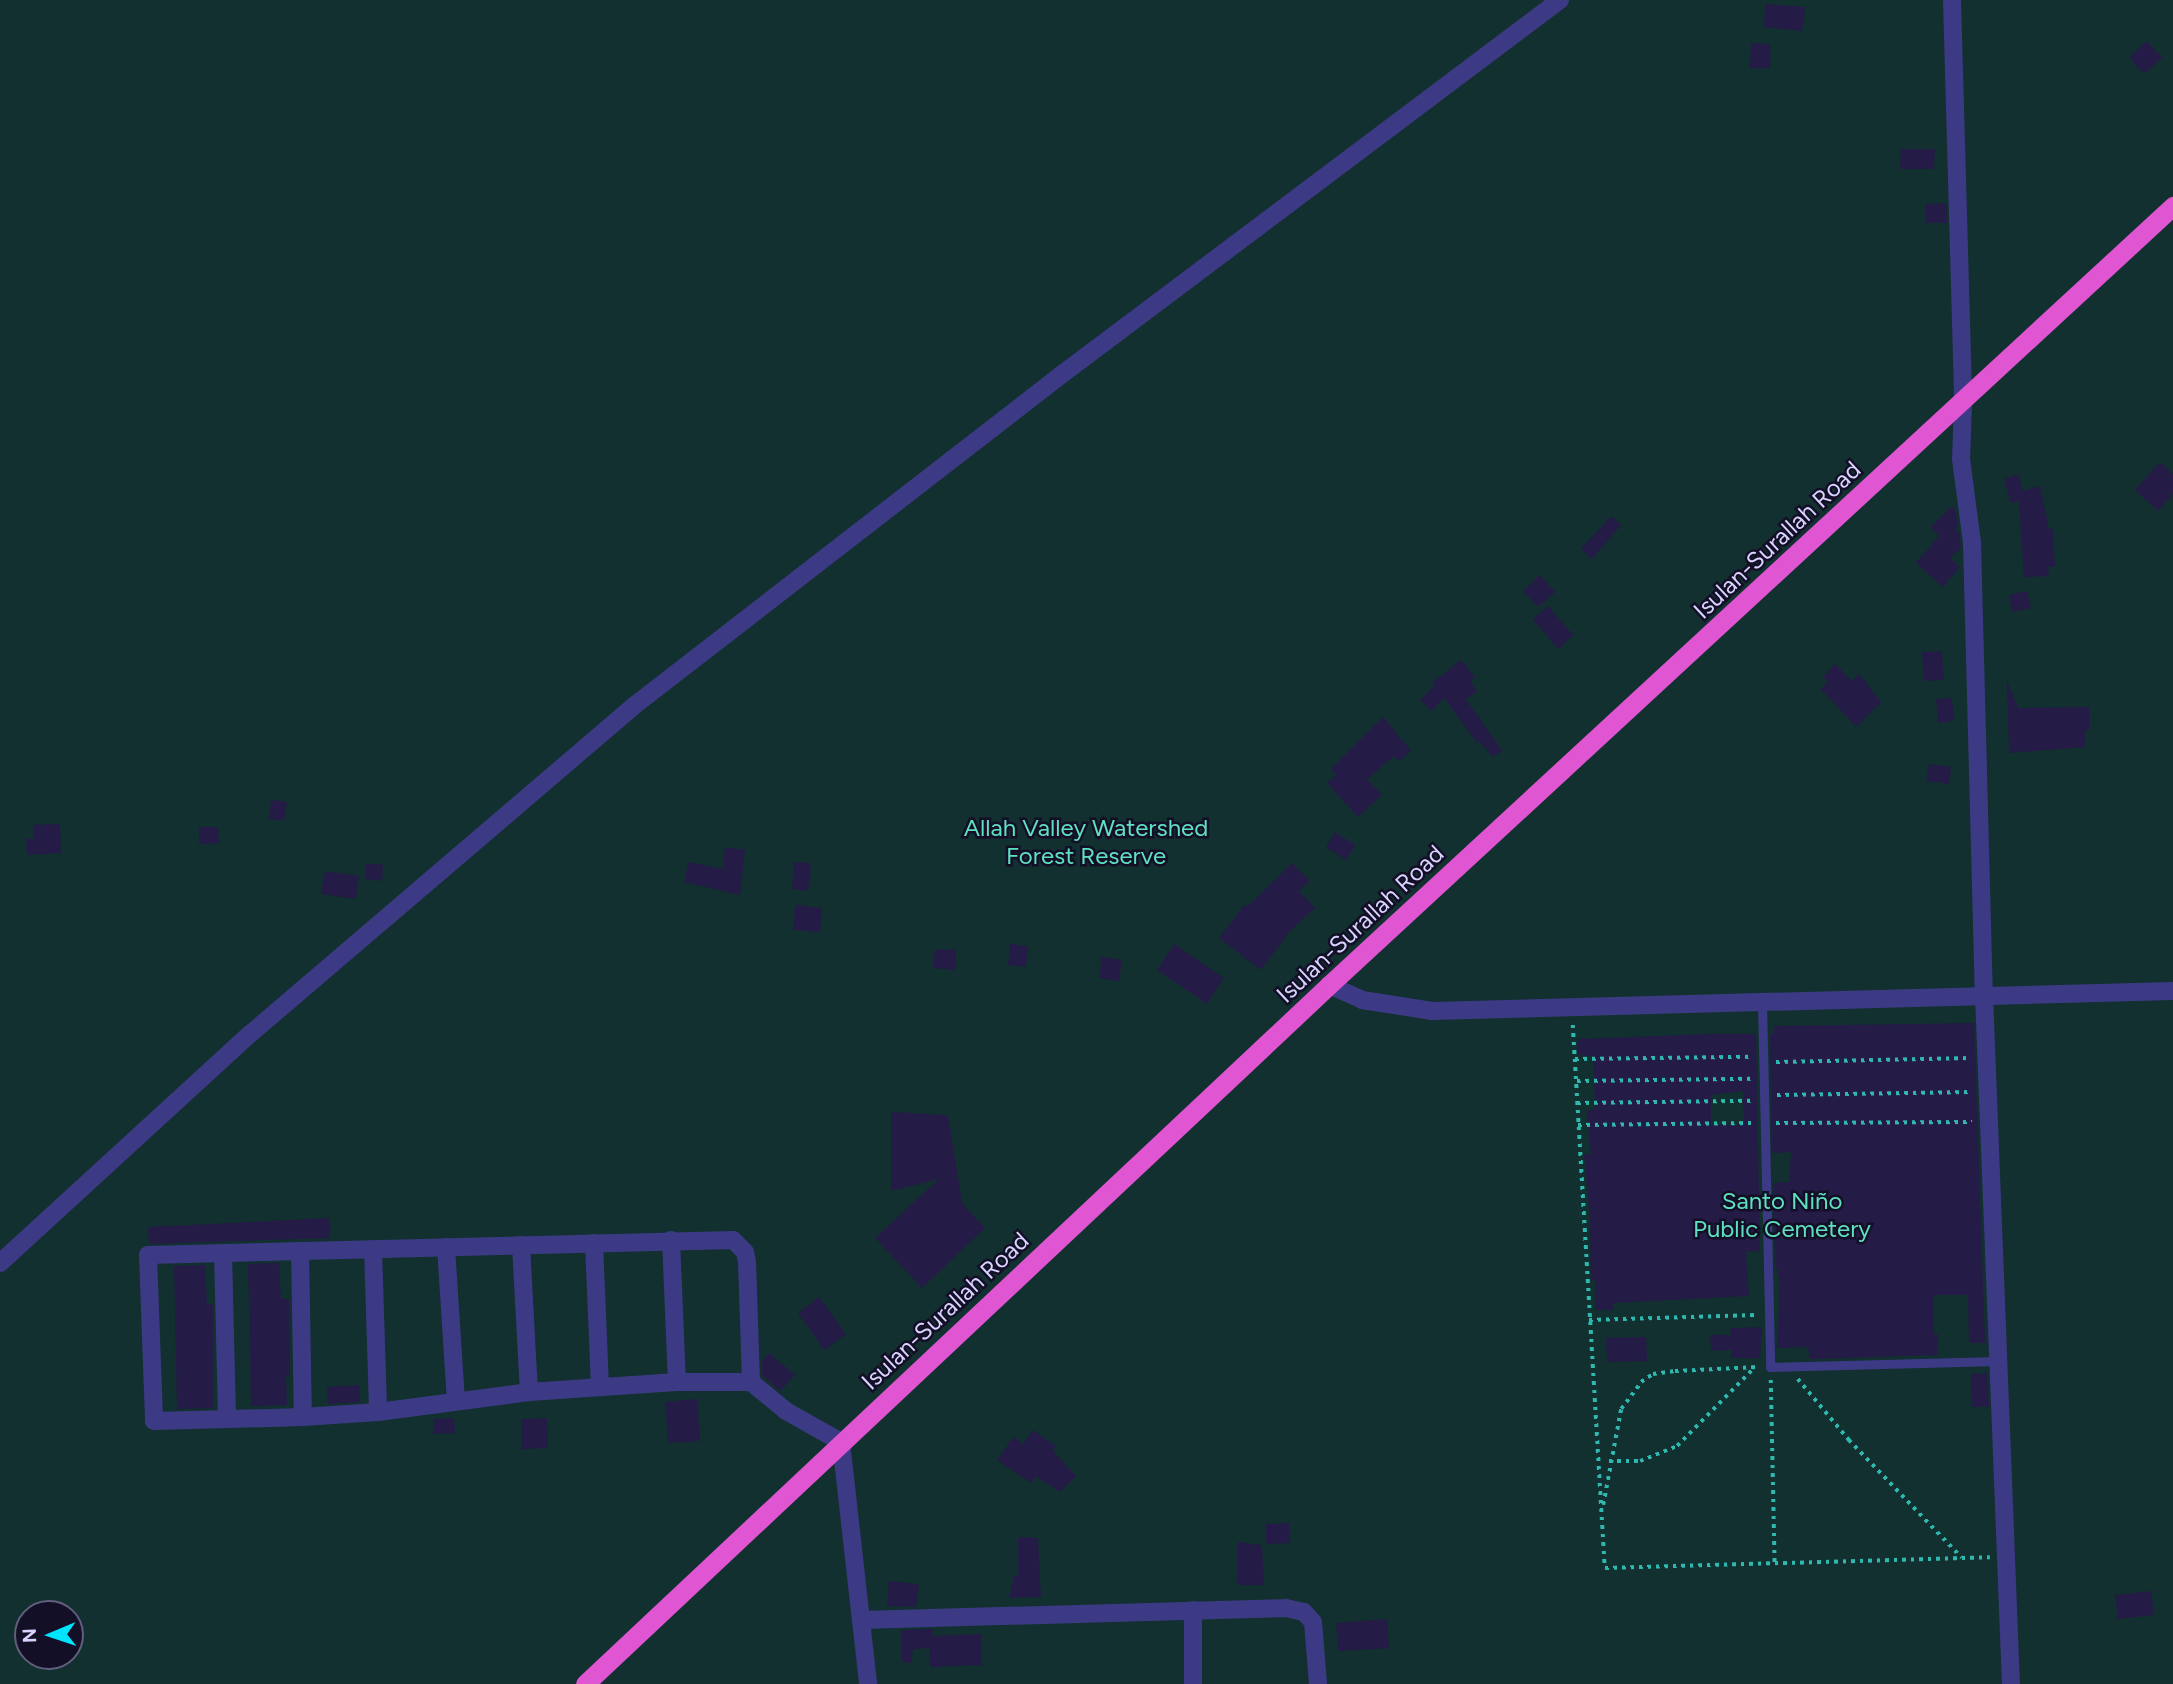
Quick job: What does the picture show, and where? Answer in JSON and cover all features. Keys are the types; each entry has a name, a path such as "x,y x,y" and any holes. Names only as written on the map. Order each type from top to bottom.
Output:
{"highway":[{"name":"Isulan-Surallah Road","path":"585,1684 1329,985 2170,212"}],"street":[{"path":"0,1263 249,1035 635,705 1061,375 1560,0"},
{"path":"1952,0 1963,403 1961,459 1972,543 1984,995 2011,1684"},
{"path":"1329,985 1362,1000 1432,1011 2173,991"},
{"path":"671,1240 677,1382"},
{"path":"751,1382 745,1252 733,1240 148,1255 154,1421 303,1417 378,1412 529,1392 677,1382 751,1382 786,1410 841,1443 868,1684"},
{"path":"594,1243 600,1387"},
{"path":"521,1245 529,1392"},
{"path":"446,1247 456,1401"},
{"path":"373,1249 378,1412"},
{"path":"300,1251 303,1417"},
{"path":"223,1253 227,1419"},
{"path":"861,1620 1286,1608 1304,1612 1314,1629 1318,1684"},
{"path":"1192,1684 1193,1610"}],"lane":[{"path":"1762,1003 1770,1367 1998,1361"}],"path":[{"path":"1572,1009 1605,1568 2006,1556"},
{"path":"1575,1059 1987,1058"},
{"path":"1576,1081 1763,1079"},
{"path":"1577,1103 1988,1091"},
{"path":"1578,1125 1989,1122"},
{"path":"1589,1320 1769,1315"},
{"path":"1601,1513 1621,1409 1641,1382 1653,1374 1675,1371 1770,1367 1775,1564"},
{"path":"1787,1367 1849,1440 1962,1558"},
{"path":"1609,1461 1640,1461 1677,1447 1754,1368"}],"green space":[{"name":"Allah Valley Watershed Forest Reserve","path":"0,0 2173,0 2173,1684 0,1684"}],"building":[{"path":"1766,4 1805,7 1802,31 1763,27"},
{"path":"2147,41 2162,58 2144,74 2129,57"},
{"path":"1751,43 1770,44 1770,68 1750,68"},
{"path":"1901,149 1935,149 1934,169 1900,169"},
{"path":"1946,203 1947,223 1926,223 1926,204"},
{"path":"2160,462 2173,474 2173,494 2158,511 2135,490"},
{"path":"2018,474 2023,491 2040,486 2049,529 2053,529 2055,567 2048,567 2049,576 2024,577 2019,501 2011,503 2004,479"},
{"path":"1952,506 1956,511 1958,525 1955,529 1959,533 1961,548 1950,558 1960,567 1943,587 1916,563 1939,536 1930,527"},
{"path":"1611,516 1621,525 1592,559 1581,549"},
{"path":"1540,575 1555,592 1538,607 1523,591"},
{"path":"2027,591 2031,608 2012,612 2009,595"},
{"path":"1548,606 1573,635 1558,649 1533,619"},
{"path":"1942,651 1944,680 1924,681 1922,652"},
{"path":"1461,660 1475,677 1470,682 1477,691 1466,700 1502,750 1493,757 1479,741 1477,743 1444,698 1432,711 1420,700 1434,686 1432,683"},
{"path":"1835,664 1852,681 1859,674 1881,702 1856,727 1821,689 1828,682 1823,677"},
{"path":"2007,680 2018,708 2089,707 2089,730 2085,730 2085,747 2009,753"},
{"path":"1952,698 1954,721 1938,723 1936,699"},
{"path":"1383,717 1411,751 1399,761 1394,756 1367,779 1382,795 1358,817 1327,783 1336,775 1331,769"},
{"path":"1929,764 1951,767 1949,784 1926,781"},
{"path":"271,800 287,802 284,821 269,819"},
{"path":"60,824 61,853 27,855 26,839 34,839 33,825"},
{"path":"199,827 218,827 219,843 199,844"},
{"path":"1335,832 1355,845 1346,860 1326,847"},
{"path":"725,847 745,850 740,895 684,882 688,862 723,869"},
{"path":"794,862 811,863 808,891 792,889"},
{"path":"366,863 383,865 382,881 365,879"},
{"path":"1292,863 1310,881 1299,891 1315,908 1289,932 1261,970 1219,938 1244,905 1247,907"},
{"path":"325,871 359,876 356,899 321,894"},
{"path":"795,905 822,908 820,932 793,930"},
{"path":"1010,944 1028,946 1026,967 1008,965"},
{"path":"1174,944 1224,978 1207,1004 1157,970"},
{"path":"935,949 956,950 955,970 933,968"},
{"path":"1102,957 1122,960 1119,981 1099,978"},
{"path":"1974,1023 1985,1343 1969,1343 1968,1295 1934,1295 1937,1355 1810,1359 1808,1347 1777,1348 1780,1284 1775,1260 1773,1183 1789,1182 1791,1152 1772,1153 1770,1034 1774,1034 1774,1026"},
{"path":"1756,1034 1760,1251 1746,1252 1749,1296 1613,1303 1613,1310 1595,1310 1595,1280 1591,1281 1590,1218 1584,1155 1591,1154 1587,1110 1595,1109 1593,1056 1577,1055 1577,1039","holes":["1743,1091 1744,1125 1711,1125 1711,1095"]},
{"path":"891,1112 948,1115 962,1203 985,1228 922,1288 875,1238 939,1179 891,1191"},
{"path":"329,1218 330,1238 149,1244 148,1227"},
{"path":"279,1263 281,1299 289,1299 290,1375 286,1375 287,1405 251,1406 248,1264"},
{"path":"205,1265 207,1304 213,1304 213,1408 177,1409 174,1266"},
{"path":"819,1297 846,1334 824,1350 798,1313"},
{"path":"1762,1327 1760,1358 1731,1358 1731,1350 1711,1351 1710,1335 1731,1335 1730,1328"},
{"path":"1646,1337 1647,1361 1607,1362 1606,1338"},
{"path":"769,1353 795,1375 780,1391 762,1375 762,1361"},
{"path":"1987,1373 1989,1407 1972,1407 1971,1374"},
{"path":"359,1385 360,1402 328,1404 327,1387"},
{"path":"697,1399 700,1441 668,1443 665,1402"},
{"path":"454,1418 455,1433 434,1434 433,1419"},
{"path":"547,1418 548,1448 521,1449 521,1419"},
{"path":"1033,1430 1056,1446 1053,1451 1076,1476 1060,1492 1036,1476 1031,1483 997,1460 1013,1437 1023,1444"},
{"path":"1289,1523 1290,1543 1266,1544 1266,1524"},
{"path":"1018,1537 1038,1538 1041,1597 1009,1598 1014,1576 1018,1576"},
{"path":"1238,1542 1262,1545 1264,1585 1237,1585"},
{"path":"889,1581 919,1584 916,1607 887,1606"},
{"path":"2151,1591 2154,1615 2118,1619 2115,1595"},
{"path":"1387,1619 1389,1648 1338,1651 1336,1623"},
{"path":"933,1629 933,1636 981,1634 982,1665 930,1667 929,1648 913,1649 911,1663 902,1662 901,1630"}],"park label":[{"name":"Santo Niño Public Cemetery","path":"1782,1215"}]}
